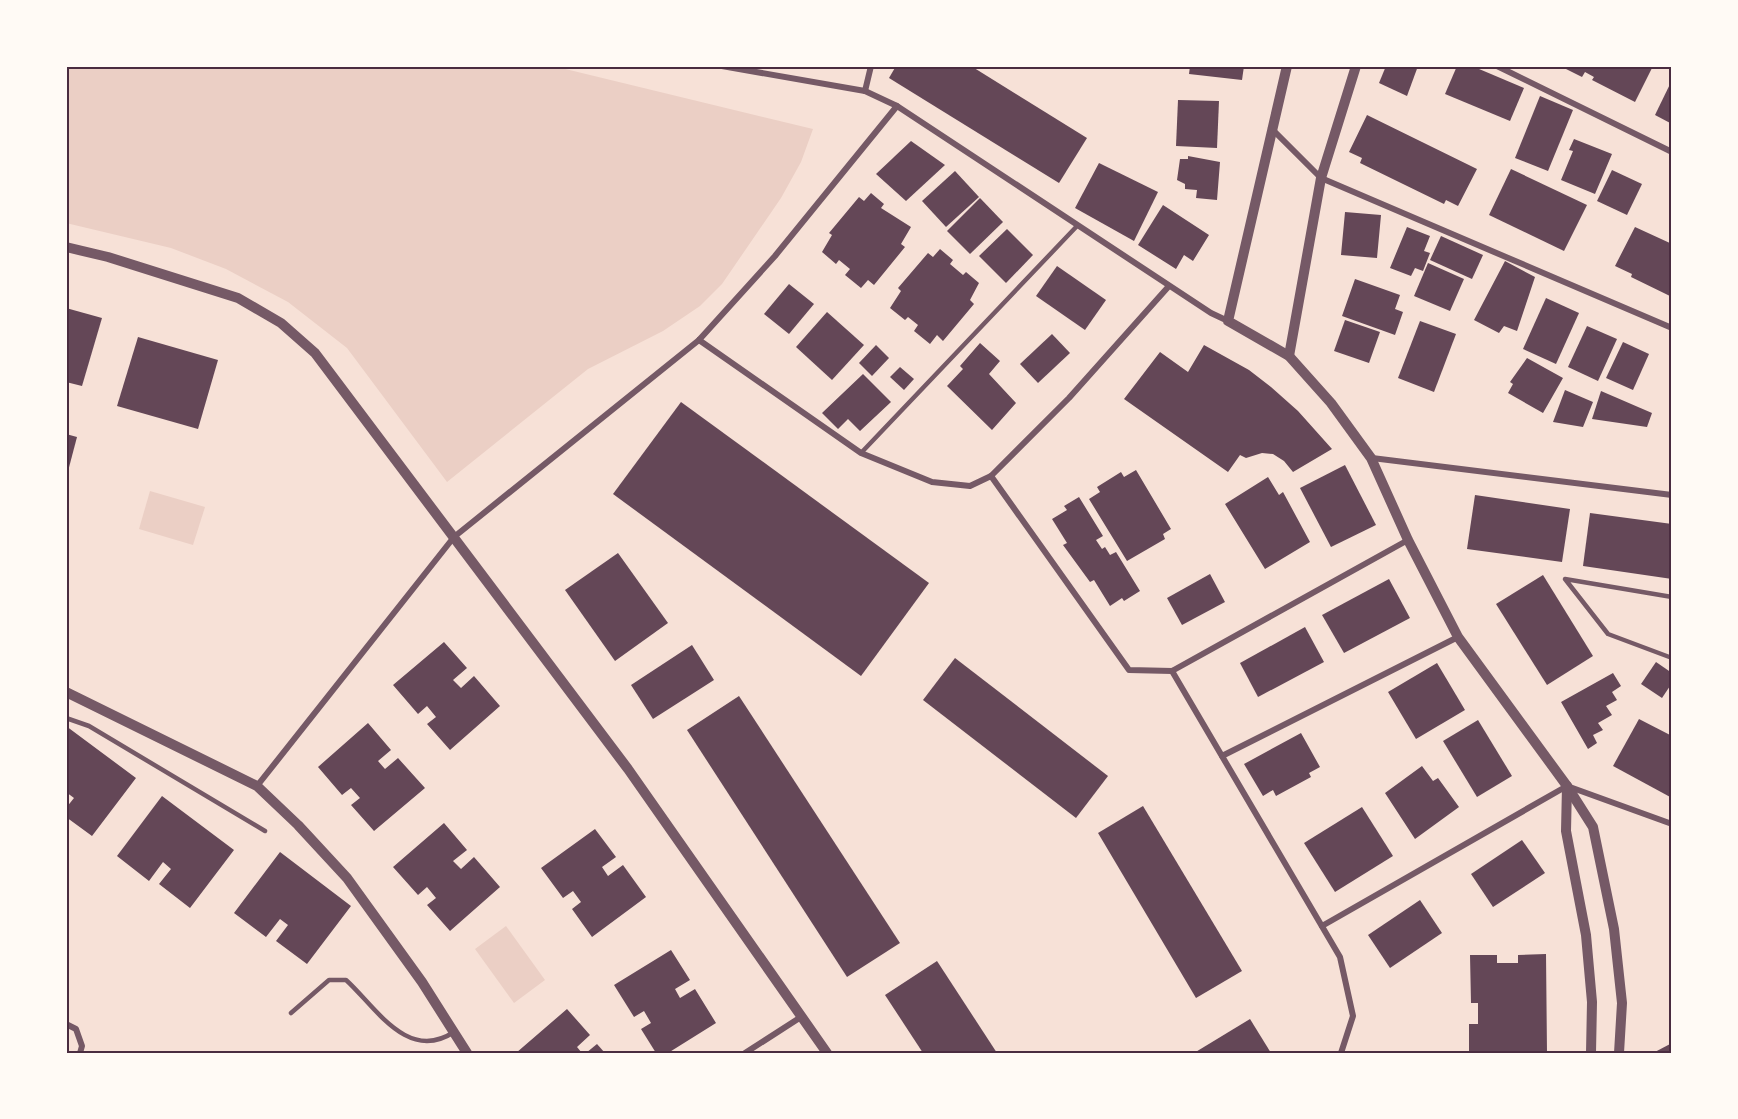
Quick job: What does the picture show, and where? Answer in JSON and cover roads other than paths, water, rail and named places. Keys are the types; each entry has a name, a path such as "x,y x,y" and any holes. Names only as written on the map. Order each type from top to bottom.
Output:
{"street":[{"path":"722,66 865,91 897,106 1169,286 1289,356 1331,403 1371,458 1407,540 1458,637 1568,786 1593,827 1614,929 1622,1003 1619,1053"},
{"path":"865,91 871,66"},
{"path":"1228,321 1287,66"},
{"path":"1289,356 1321,178 1356,66"},
{"path":"1497,66 1672,152"},
{"path":"257,786 454,537 699,340 775,256 897,106"},
{"path":"1271,128 1321,178 1672,328"},
{"path":"66,247 108,257 238,298 281,323 315,353 628,769 827,1053"},
{"path":"699,340 861,453 914,476 952,486 970,486 991,476 1069,398 1169,286"},
{"path":"1371,458 1672,495"},
{"path":"991,476 1129,670 1172,671 1407,540"},
{"path":"1222,756 1458,637"},
{"path":"1172,671 1340,957 1353,1016 1341,1053"},
{"path":"66,692 257,786 298,825 346,878 422,982 467,1053"},
{"path":"1568,786 1566,831 1586,935 1592,1002 1591,1053"},
{"path":"1322,926 1568,786 1672,824"},
{"path":"745,1053 801,1017"},
{"path":"66,1024 76,1029 82,1046 80,1053"}],"lane":[{"path":"861,453 1077,226"},
{"path":"1672,597 1565,579 1608,634 1672,658"},
{"path":"66,718 89,726 265,831"},
{"path":"291,1013 330,980 346,980 389,1026 401,1035 434,1040 445,1038 454,1032"}]}
